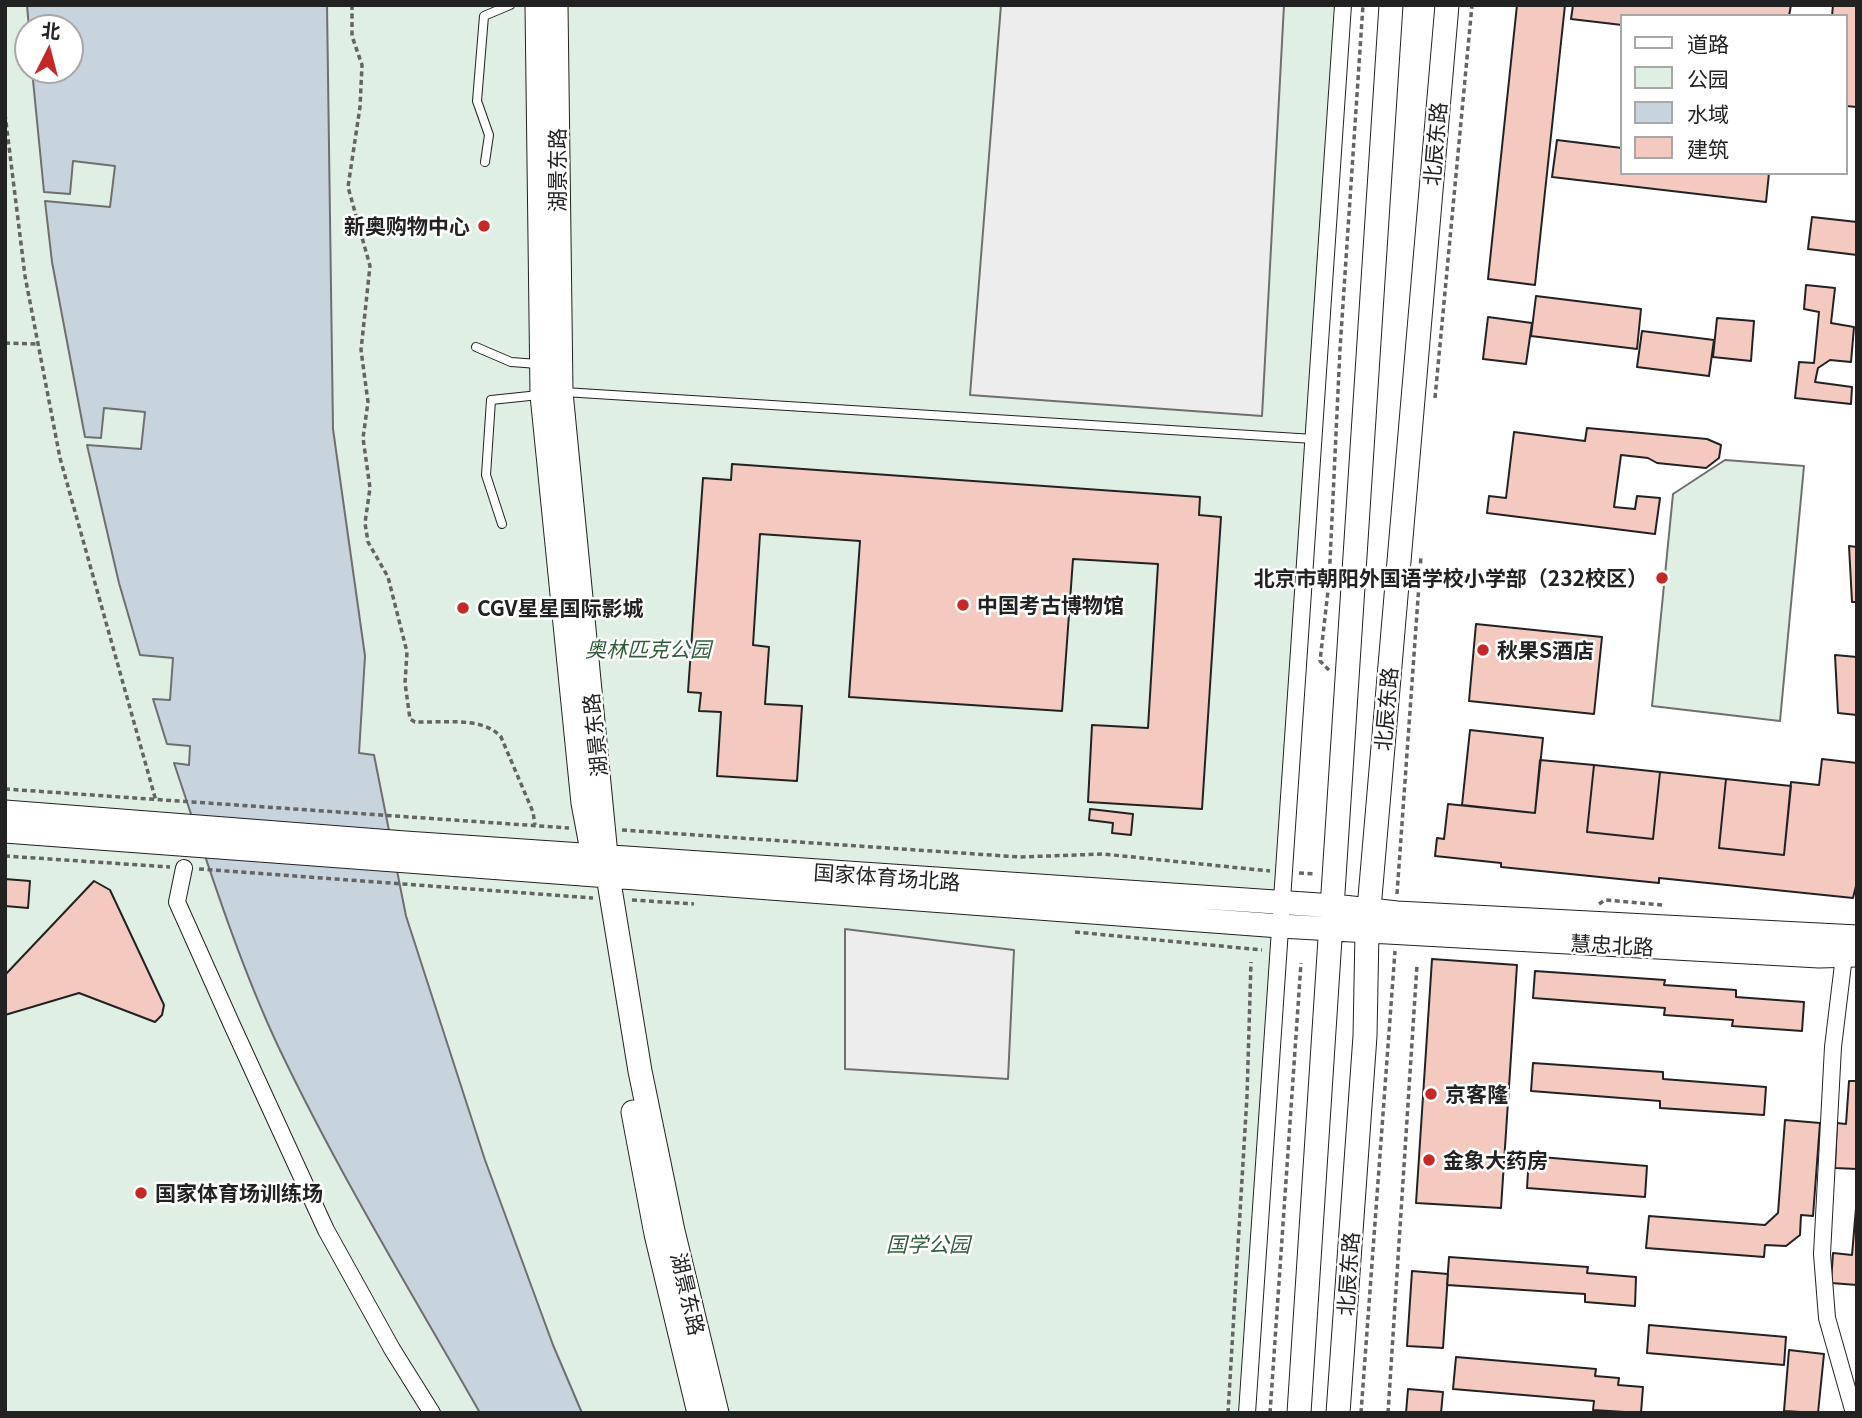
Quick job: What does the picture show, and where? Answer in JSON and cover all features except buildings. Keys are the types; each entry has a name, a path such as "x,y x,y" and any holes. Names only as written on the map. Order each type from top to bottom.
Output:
{"street":[{"name":"湖景东路","path":"537,5 541,364 552,393"},
{"name":"湖景东路","path":"556,5 552,393 595,829 673,1231 716,1413"},
{"path":"1247,1413 1343,5"},
{"name":"北辰东路","path":"1299,1413 1391,5"},
{"name":"北辰东路","path":"1338,1413 1365,1036 1368,921 1447,5"},
{"path":"5,812 108,819 177,831"},
{"path":"5,831 125,839 177,831"},
{"name":"国家体育场北路","path":"177,831 408,853 1281,915 1333,916 1368,921"},
{"name":"湖景东路","path":"601,866 625,1072 656,1234 699,1413"},
{"path":"189,869 177,902 237,1037 326,1230 392,1349 432,1413"},
{"name":"慧忠北路","path":"1368,921 1850,956"},
{"name":"慧忠北路","path":"1396,923 1857,937"},
{"path":"1850,956 1833,1047 1822,1254 1828,1318 1854,1413"}],"lane":[{"path":"485,162 489,135 477,101 484,16 510,5"},
{"path":"476,347 511,362 541,364"},
{"path":"502,524 486,475 491,400 552,393 1314,439"}],"path":[{"path":"352,5 352,36 362,65 360,107 348,187 370,266 360,350 368,402 363,438 370,488 365,523 368,542 388,578 407,652 405,683 410,719 415,722 480,724 493,728 501,737 533,812 535,825"},
{"path":"1347,687 1321,661 1329,582 1340,349 1363,5"},
{"path":"1434,402 1472,5"},
{"path":"5,114 25,276 60,457 156,800 177,831"},
{"path":"5,343 38,344"},
{"path":"1361,1413 1422,552"},
{"path":"5,789 1020,857 1103,854 1335,876"},
{"path":"5,856 411,886"},
{"path":"1228,1413 1247,1096 1251,962"},
{"path":"1270,1413 1301,962"},
{"path":"1388,1413 1417,965"}],"green space":[{"name":"奥林匹克公园","path":"5,5 1337,5 1242,1413 5,1413"},
{"path":"1725,460 1804,466 1780,721 1652,706 1673,494"}],"shaded area":[{"path":"1001,5 1284,5 1262,416 970,395"},
{"path":"845,929 1014,950 1008,1079 845,1069"}],"water":[{"path":"27,5 327,5 333,429 365,656 359,753 374,755 406,916 485,1160 553,1345 582,1413 480,1413 325,1139 278,1046 249,977 174,763 189,765 190,746 167,744 153,699 170,700 173,658 140,655 119,583 87,445 141,449 145,412 104,408 101,438 85,437 52,262 45,201 110,207 115,166 73,161 70,194 44,192 33,84 84,84 84,14 28,14"}],"place":[{"name":"新奥购物中心","path":"484,226"},
{"name":"北京市朝阳外国语学校小学部（232校区）","path":"1662,578"},
{"name":"中国考古博物馆","path":"963,605"},
{"name":"CGV星星国际影城","path":"463,608"},
{"name":"秋果S酒店","path":"1483,650"},
{"name":"京客隆","path":"1431,1094"},
{"name":"金象大药房","path":"1429,1160"},
{"name":"国家体育场训练场","path":"141,1193"}],"park label":[{"name":"国学公园","path":"928,1244"}]}
